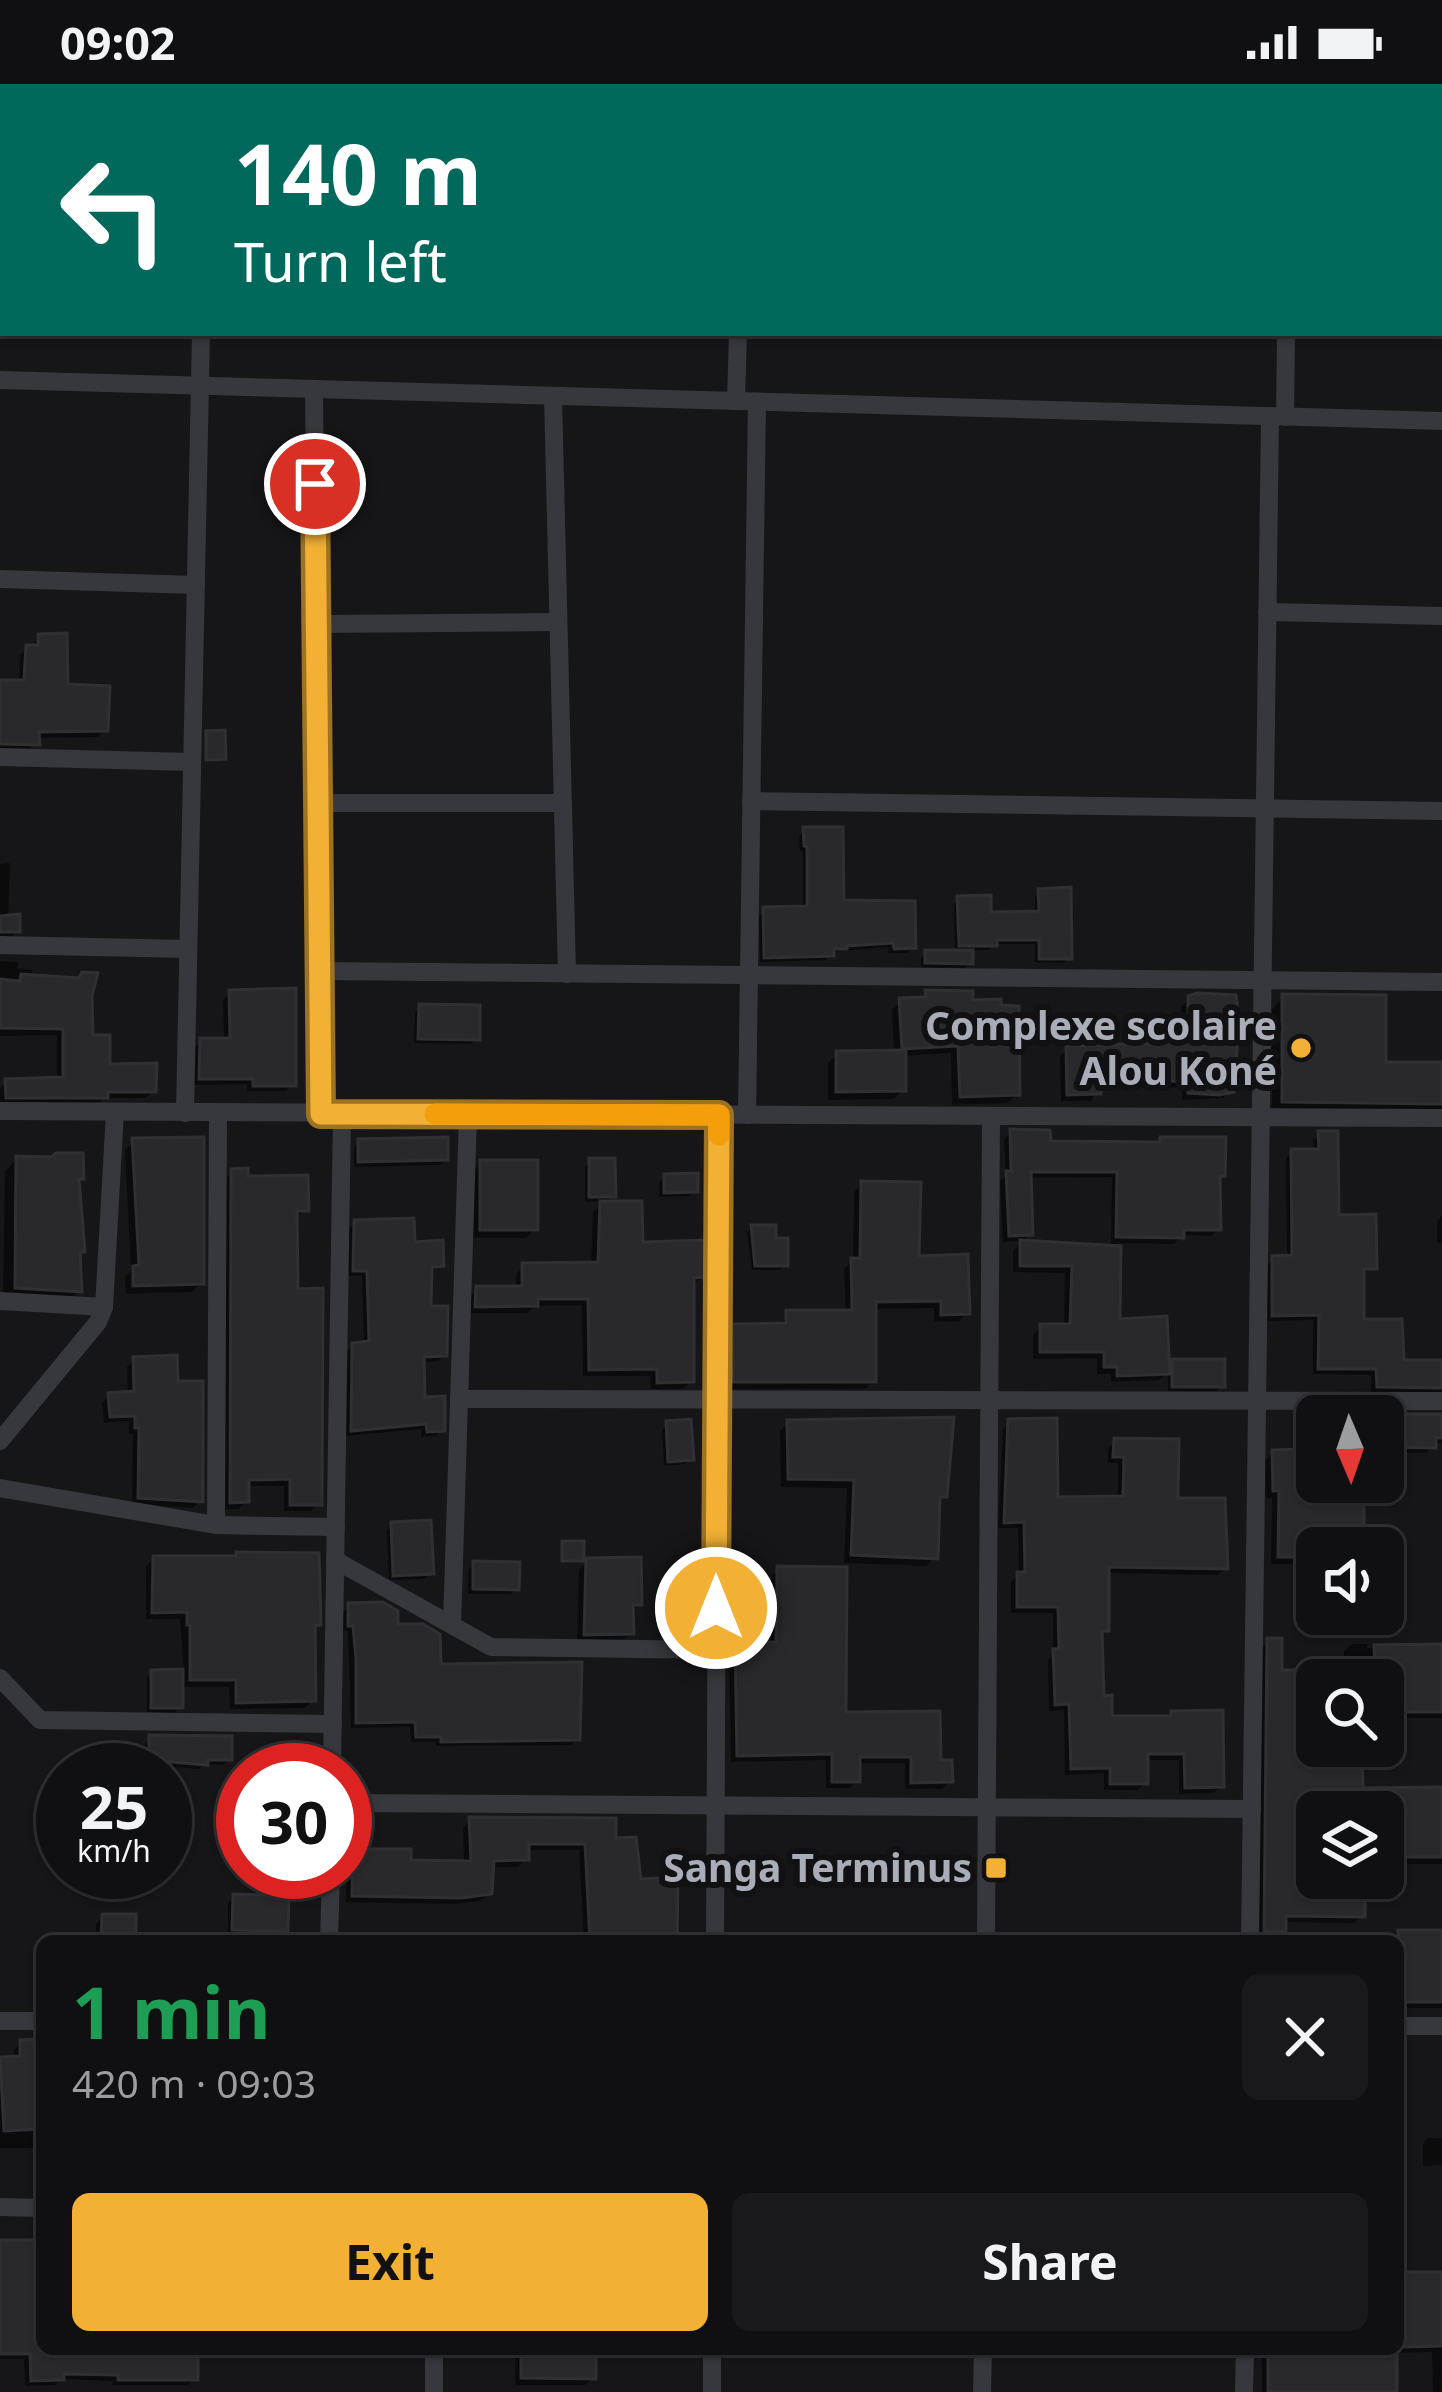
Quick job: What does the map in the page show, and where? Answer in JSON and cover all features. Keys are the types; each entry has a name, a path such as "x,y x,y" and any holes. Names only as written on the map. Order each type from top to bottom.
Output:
{"street":[{"path":"184,1113 201,336"},
{"path":"736,401 738,336"},
{"path":"1250,1935 1267,612 1286,336"},
{"path":"0,380 1442,421"},
{"path":"314,390 321,1114"},
{"path":"553,396 567,974"},
{"path":"747,1115 757,402"},
{"path":"0,579 196,585"},
{"path":"1267,612 1442,616"},
{"path":"316,624 558,622"},
{"path":"0,757 192,762"},
{"path":"752,801 1442,811"},
{"path":"318,803 563,803"},
{"path":"0,945 188,949"},
{"path":"320,971 1442,982"},
{"path":"0,1112 1442,1118"},
{"path":"0,1441 98,1322 104,1307 115,1112"},
{"path":"216,1526 218,1113"},
{"path":"333,1743 342,1114"},
{"path":"452,1625 468,1114"},
{"path":"715,1935 719,1115"},
{"path":"986,1935 992,1117"},
{"path":"0,1301 104,1307"},
{"path":"459,1399 1442,1401"},
{"path":"0,1488 216,1526 336,1527"},
{"path":"335,1560 491,1647 716,1649"},
{"path":"0,1678 40,1720 333,1724"},
{"path":"372,1803 1252,1809"},
{"path":"329,1935 330,1899"},
{"path":"0,2021 36,2021"},
{"path":"1404,2026 1442,2026"},
{"path":"0,2207 36,2208"},
{"path":"434,2355 434,2392"},
{"path":"712,2355 712,2392"},
{"path":"982,2392 983,2355"},
{"path":"1244,2392 1245,2355"}],"building":[{"path":"67,633 68,684 110,686 108,731 39,732 40,745 0,744 0,680 24,680 26,645 38,645 38,634"},
{"path":"225,730 226,759 206,760 206,731"},
{"path":"803,827 843,827 844,900 915,901 916,948 894,949 893,943 847,946 834,949 834,956 764,958 763,907 807,906"},
{"path":"1071,887 1072,959 1039,959 1039,940 959,946 957,896 991,895 991,912 1039,911 1038,889"},
{"path":"20,914 20,932 0,932 0,916"},
{"path":"925,950 973,950 973,964 925,963"},
{"path":"82,972 98,973 92,996 93,1035 110,1035 110,1064 157,1063 156,1092 108,1092 108,1098 6,1098 5,1079 63,1077 63,1029 0,1028 0,979 20,981 21,974 79,978"},
{"path":"296,988 296,1086 253,1086 253,1079 199,1079 200,1038 230,1038 229,990"},
{"path":"925,990 973,991 973,1000 1001,999 1001,1005 1019,1006 1020,1095 960,1097 958,1046 902,1049 899,998 926,997"},
{"path":"1282,994 1386,995 1386,1062 1442,1062 1442,1104 1282,1102"},
{"path":"1236,995 1234,1092 1188,1093 1188,1081 1101,1082 1101,1094 1067,1095 1066,1046 1188,1042 1188,996"},
{"path":"419,1004 480,1005 480,1040 418,1039"},
{"path":"906,1050 906,1091 836,1092 836,1051"},
{"path":"1010,1129 1050,1130 1051,1141 1226,1137 1225,1176 1220,1176 1221,1230 1184,1230 1184,1238 1116,1237 1117,1172 1031,1172 1033,1235 1009,1236 1006,1171 1011,1171"},
{"path":"1318,1131 1338,1131 1339,1215 1376,1214 1377,1269 1364,1269 1364,1319 1402,1319 1404,1360 1442,1360 1442,1388 1377,1387 1376,1369 1318,1369 1319,1315 1272,1316 1272,1256 1292,1255 1291,1149 1319,1149"},
{"path":"204,1137 204,1284 133,1286 133,1266 139,1265 132,1138"},
{"path":"448,1137 448,1160 358,1162 358,1139"},
{"path":"83,1153 84,1179 79,1179 85,1252 80,1252 82,1292 15,1288 16,1156 52,1157"},
{"path":"589,1158 615,1158 616,1197 589,1197"},
{"path":"480,1160 538,1160 538,1230 480,1230"},
{"path":"248,1168 248,1176 308,1175 309,1211 297,1211 298,1289 323,1288 322,1505 290,1505 290,1479 249,1480 249,1502 230,1503 231,1169"},
{"path":"698,1173 698,1192 664,1193 664,1174"},
{"path":"861,1181 921,1182 919,1256 968,1254 970,1314 941,1315 941,1301 876,1302 876,1382 733,1382 732,1324 786,1323 786,1310 852,1310 851,1258 860,1258"},
{"path":"600,1201 642,1201 643,1242 705,1240 705,1277 694,1278 694,1382 657,1383 657,1369 589,1370 588,1299 475,1307 476,1286 522,1286 522,1263 598,1262"},
{"path":"414,1218 415,1242 443,1240 444,1266 432,1267 431,1306 448,1306 447,1356 424,1357 425,1397 445,1396 445,1431 427,1432 426,1424 351,1431 352,1343 369,1341 367,1271 353,1271 354,1220"},
{"path":"751,1225 776,1225 776,1238 788,1238 788,1266 755,1266"},
{"path":"1020,1240 1121,1246 1120,1319 1167,1316 1170,1374 1117,1376 1117,1367 1104,1367 1104,1352 1040,1352 1040,1324 1070,1324 1072,1266 1020,1266"},
{"path":"177,1355 178,1381 203,1381 203,1502 138,1498 135,1416 110,1417 108,1393 134,1391 133,1357"},
{"path":"1172,1359 1225,1359 1225,1387 1172,1387"},
{"path":"1404,1414 1442,1414 1442,1438 1436,1438 1436,1448 1404,1447"},
{"path":"954,1417 947,1497 940,1497 938,1559 851,1555 854,1480 788,1479 787,1420"},
{"path":"1057,1418 1058,1497 1123,1496 1124,1457 1113,1457 1114,1438 1179,1439 1178,1498 1225,1498 1228,1569 1109,1567 1109,1631 1102,1631 1104,1696 1112,1695 1112,1716 1223,1710 1224,1787 1185,1788 1184,1754 1148,1754 1148,1784 1110,1784 1110,1768 1071,1769 1069,1704 1055,1705 1053,1649 1059,1649 1058,1607 1017,1607 1017,1572 1025,1572 1024,1522 1004,1523 1008,1419"},
{"path":"691,1419 694,1460 668,1462 666,1421"},
{"path":"1296,1449 1296,1503 1364,1503 1364,1527 1296,1527 1296,1557 1278,1557 1279,1491 1273,1491 1272,1450"},
{"path":"431,1520 434,1574 393,1576 391,1522"},
{"path":"562,1541 584,1541 584,1561 562,1561"},
{"path":"236,1552 319,1553 316,1701 236,1703 236,1680 190,1680 187,1612 152,1613 153,1556 236,1556"},
{"path":"641,1557 642,1605 633,1605 634,1634 584,1635 586,1558"},
{"path":"473,1561 520,1562 519,1590 473,1589"},
{"path":"777,1566 847,1567 846,1712 940,1711 941,1760 952,1760 953,1782 911,1783 911,1757 860,1757 860,1782 832,1782 832,1754 737,1756 735,1642 776,1642"},
{"path":"383,1602 398,1611 398,1624 423,1624 440,1634 441,1664 582,1662 580,1740 441,1742 441,1737 416,1737 415,1722 356,1723 356,1659 348,1603"},
{"path":"1267,1638 1282,1638 1282,1670 1296,1670 1296,1767 1362,1767 1363,1788 1442,1787 1442,1857 1404,1857 1404,1791 1296,1791 1296,1899 1365,1899 1365,1917 1286,1916 1286,1931 1264,1931"},
{"path":"1442,1644 1442,1712 1404,1712 1404,1659 1374,1659 1374,1645"},
{"path":"183,1669 183,1708 151,1708 151,1670"},
{"path":"149,1735 232,1736 232,1743 216,1743 216,1760 208,1760 208,1765 192,1764 192,1743 149,1743"},
{"path":"469,1817 616,1818 616,1838 636,1837 641,1879 678,1877 677,1935 590,1935 585,1844 529,1844 529,1860 494,1861 492,1894 372,1896 372,1849 411,1849 411,1860 471,1861"},
{"path":"233,1899 289,1899 288,1931 232,1930"},
{"path":"102,1914 136,1914 136,1935 101,1935"},
{"path":"1398,1930 1442,1930 1442,2002 1404,2002 1404,1935 1398,1935"},
{"path":"36,2039 36,2129 4,2131 0,2057 20,2056 20,2040"},
{"path":"0,2240 36,2240 36,2355 198,2355 198,2380 64,2374 64,2380 31,2381 30,2354 0,2354"},
{"path":"1404,2272 1442,2272 1442,2346 1405,2347"},
{"path":"521,2355 596,2355 596,2379 521,2378"},
{"path":"1268,2355 1397,2355 1397,2392 1268,2392"}],"slow traffic":[{"path":"435,1114 719,1115 719,1135"}],"place":[{"name":"Complexe scolaire Alou Koné","path":"1301,1048"},
{"name":"Sanga Terminus","path":"996,1868"}],"route":[{"path":"315,484 321,1114 719,1115 716,1608"}]}
